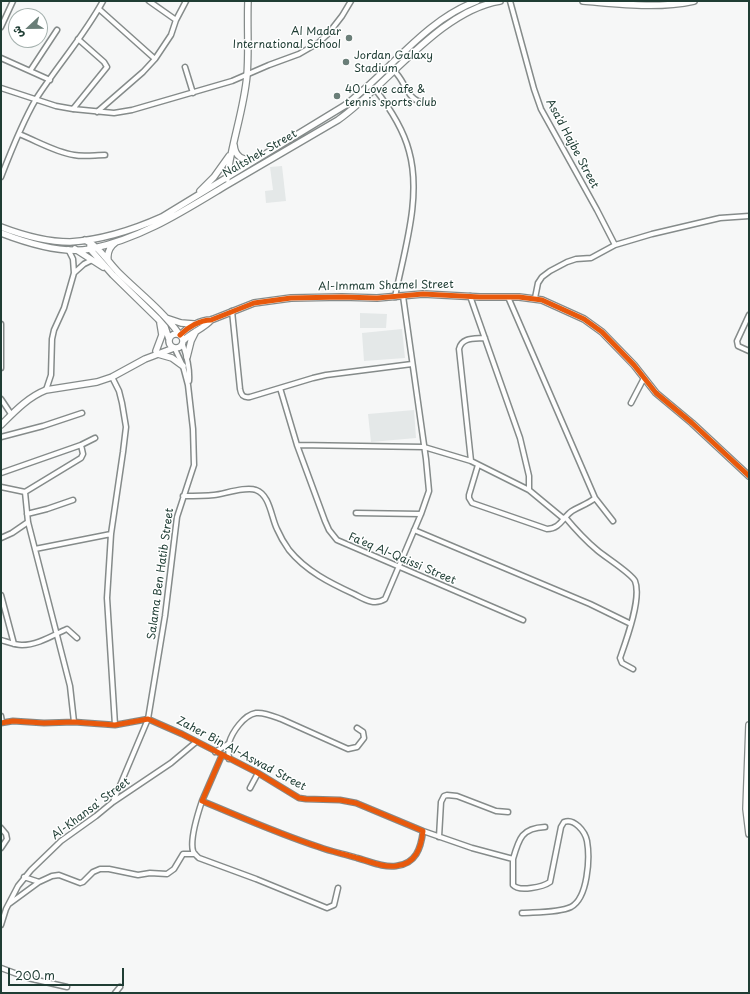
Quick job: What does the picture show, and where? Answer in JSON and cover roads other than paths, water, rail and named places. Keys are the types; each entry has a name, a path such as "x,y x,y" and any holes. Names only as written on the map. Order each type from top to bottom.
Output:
{"street":[{"path":"1,27 13,1"},
{"path":"1,177 19,134 36,100 103,1"},
{"path":"149,1 176,20"},
{"path":"97,112 140,75 155,59 171,35 176,20 186,1"},
{"path":"226,186 230,156 244,97 247,75 248,1"},
{"path":"1,88 36,100 73,109 114,113 132,110 232,82 299,54 318,43 336,24 351,1"},
{"name":"Naltshek Street","path":"1,229 30,243 75,249 93,244 112,235 149,222 194,197 344,106 358,96 417,40 443,19 464,6 476,1"},
{"name":"Naltshek Street","path":"1,229 55,241 69,242 85,240 93,244 116,242 135,236 157,226 338,120 355,107 424,43 450,23 473,10 500,1"},
{"name":"Asa'd Hajbe Street","path":"510,1 534,89 541,109 601,216 615,246"},
{"path":"584,1 654,6 674,5 694,1"},
{"path":"99,9 155,59"},
{"path":"30,71 57,30"},
{"path":"73,109 107,67 104,62 78,39"},
{"path":"1,58 50,80"},
{"path":"185,67 193,93"},
{"path":"394,71 411,97 416,101 424,103"},
{"path":"375,89 384,101 405,140 411,162 413,178 412,213 395,297"},
{"path":"19,134 68,154 84,156 105,155"},
{"path":"234,140 235,151 238,156 246,160 257,158"},
{"path":"194,197 214,177 230,156"},
{"path":"535,298 538,283 545,274 567,262 576,259 591,258 615,246 652,234 720,218 749,216"},
{"path":"109,263 108,251 111,245 116,242"},
{"name":"Salama Ben Hatib Street","path":"93,244 109,263 181,338 187,357 189,373 188,385"},
{"name":"Salama Ben Hatib Street","path":"93,244 110,271 161,318 169,341 183,366 188,385 193,429 194,465 177,517 165,616 148,719 113,802"},
{"path":"46,390 51,375 52,339 54,330 64,308 74,273 73,259 68,249"},
{"path":"75,249 110,271"},
{"path":"74,273 84,264 92,260"},
{"name":"Al-Immam Shamel Street","path":"181,338 196,327 208,323 211,320 254,303 268,300 319,297 377,298 423,294 535,298 580,317 593,325 609,339 656,393 683,415 749,476"},
{"path":"183,496 215,495 250,489 257,490 264,496 268,503 282,539 300,561 317,575 371,602 380,602 385,599 421,514 429,491 403,296"},
{"path":"470,296 526,460 530,476 529,490"},
{"path":"508,297 595,498 613,520"},
{"path":"232,311 241,394 245,397 250,397 326,375 412,364"},
{"path":"749,315 737,341 738,346 749,351"},
{"path":"157,352 162,335 161,318 196,327 187,357"},
{"path":"1,324 1,368"},
{"path":"1,426 12,414 35,395 46,390 84,385 112,377 157,352 173,335 181,338 180,348 157,352"},
{"path":"472,461 459,349 461,343 466,340 485,338"},
{"path":"157,352 172,358 183,366"},
{"path":"112,377 119,391 126,427 111,534 107,598 115,725"},
{"path":"630,403 644,378"},
{"name":"Fa'eq Al-Qaissi Street","path":"280,388 297,445 325,521 333,536 340,542 523,620"},
{"path":"1,399 12,414"},
{"path":"1,437 82,414"},
{"path":"1,473 81,445 95,438"},
{"path":"1,487 25,492 81,458 83,454 81,445"},
{"path":"297,445 424,447 472,461 529,490 564,518 588,541 633,578 636,588 631,624 620,658 620,662 623,665 633,669"},
{"path":"478,465 469,495 470,500 474,504 547,529 555,528 560,525 564,518 575,509 589,503 595,498"},
{"path":"25,492 28,522 70,686 74,722"},
{"path":"27,514 74,500"},
{"path":"356,513 421,514"},
{"path":"1,538 12,533 28,522"},
{"path":"414,530 590,604 631,624"},
{"path":"35,549 111,534"},
{"path":"1,595 14,644"},
{"path":"1,640 14,644 32,644 68,629 77,638"},
{"path":"215,752 228,744 244,718 256,713 270,715 281,719 348,749 357,747 364,738 363,732 357,728"},
{"path":"1,716 2,722 74,722 115,725 148,719"},
{"name":"Zaher Bin Al-Aswad Street","path":"148,719 258,773 303,799 340,800 356,803 439,837 513,859"},
{"path":"749,725 746,809 749,834"},
{"name":"Al-Khansa' Street","path":"1,925 14,891 24,877 66,837 89,822 113,802 164,767 196,742"},
{"path":"228,744 229,759"},
{"path":"222,755 202,801 194,832 193,848 195,854 199,858 327,908 334,905 338,888"},
{"path":"250,788 258,773"},
{"path":"439,837 441,802 445,796 452,795 491,810 508,812"},
{"path":"202,801 320,848 384,865 396,866 409,861 418,853 423,831"},
{"path":"522,913 571,907 579,900 584,889 587,868 586,840 581,830 570,821 564,822 561,827 549,883 522,889 515,887 513,882 513,859 516,847 525,833 532,828 545,828"},
{"path":"1,828 6,834 7,839 1,848"},
{"path":"1,907 7,908 39,882 52,876 59,875 76,882 83,882 93,872 100,869 109,869 138,875 150,873 167,874 174,869 182,854 195,854"},
{"path":"24,877 39,882"},
{"path":"1,968 28,978 67,987"},
{"path":"115,993 120,987"}],"place":[{"name":"Al Madar International School","path":"349,38"},
{"name":"Jordan Galaxy Stadium","path":"346,62"},
{"name":"40 Love cafe & tennis sports club","path":"337,96"}]}
